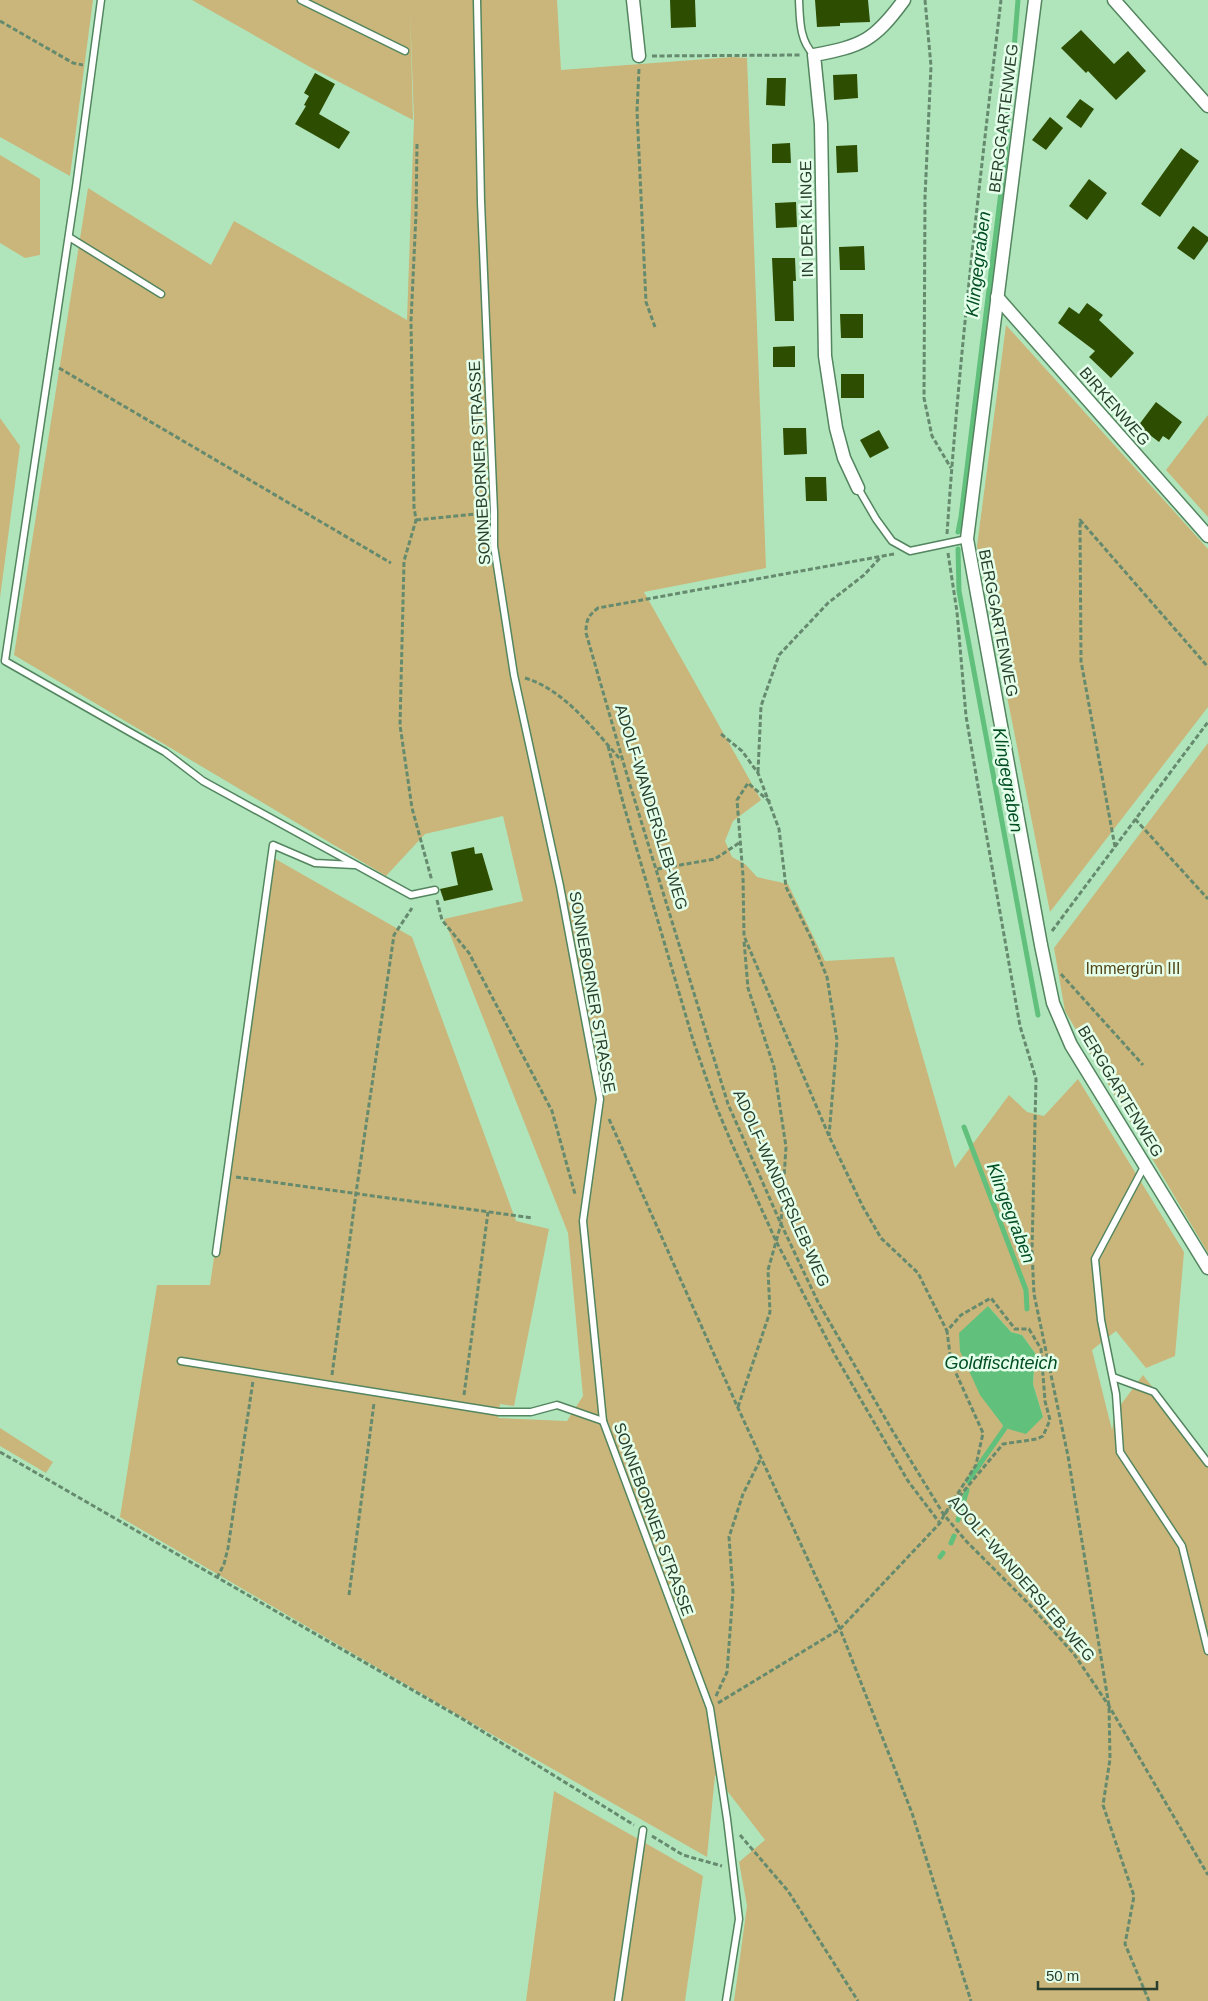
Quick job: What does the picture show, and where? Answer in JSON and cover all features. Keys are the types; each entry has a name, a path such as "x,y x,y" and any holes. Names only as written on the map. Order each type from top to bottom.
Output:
{"street":[{"path":"633,0 639,56"},
{"path":"814,55 848,48 864,41 890,19 904,0"},
{"name":"BERGGARTENWEG","path":"1035,0 996,297 967,539 1042,949 1054,1003 1071,1045 1146,1164 1208,1268"},
{"path":"1114,0 1208,106"},
{"name":"IN DER KLINGE","path":"814,55 821,124 825,356 836,428 844,458 858,488"},
{"name":"BIRKENWEG","path":"996,297 1208,536"}],"lane":[{"path":"101,0 69,237 5,661 166,752 203,781 411,896 434,890"},
{"path":"301,0 406,51"},
{"name":"SONNEBORNER STRASSE","path":"477,0 481,202 494,546 514,675 560,886 600,1099 583,1221 603,1421 710,1708 727,1819 739,1919 726,2001"},
{"path":"799,0 803,40 806,47 814,55"},
{"path":"69,237 161,294"},
{"path":"858,488 876,519 892,541 910,551 967,539"},
{"path":"216,1253 273,845 314,863 355,865"},
{"path":"1146,1164 1095,1259 1101,1320 1116,1394 1120,1452 1182,1546 1208,1651"},
{"path":"182,1361 499,1412 531,1412 557,1405 603,1421"},
{"path":"1113,1376 1154,1392 1208,1463"},
{"path":"618,2001 643,1830"}],"path":[{"path":"925,0 931,66 925,196 924,398 932,436 951,468"},
{"path":"0,20 73,63 92,67"},
{"path":"655,327 646,302 637,111 639,56 814,55"},
{"path":"417,144 411,321 414,507 416,520 404,561 400,725 412,808 442,920 469,953 552,1111 583,1221"},
{"path":"50,363 392,564"},
{"path":"416,520 494,512"},
{"path":"1115,847 1081,661 1080,520 1208,667"},
{"name":"ADOLF-WANDERSLEB-WEG","path":"910,551 598,608 589,616 586,622 586,633 728,1104 818,1302 944,1515 967,1542 1029,1604 1074,1654 1109,1706 1208,1875"},
{"path":"758,773 760,706 779,655 828,603 864,575 881,556"},
{"path":"514,675 542,683 573,708 624,763"},
{"path":"1143,1065 1042,949 1135,819 1208,722"},
{"path":"721,734 742,751 758,773 779,829 786,887 812,938 826,977 837,1040 829,1136"},
{"path":"608,746 693,1040 719,1113 776,1240 835,1355 908,1480 940,1523"},
{"path":"738,1408 770,1312 768,1270 781,1224 786,1147 774,1067 748,988 744,936 743,876 737,800 748,783 770,802"},
{"path":"1135,819 1208,899"},
{"path":"657,869 716,859 740,842"},
{"path":"330,1385 394,935 412,908"},
{"path":"710,1708 840,1629 940,1523 976,1465 983,1433 951,1362 947,1331 918,1273 881,1238 863,1207 829,1136 744,936"},
{"path":"1035,1094 1032,1251 1034,1294 1068,1456 1109,1706 1110,1759 1103,1805 1134,1896 1125,1944 1149,2001"},
{"path":"600,1099 738,1408 840,1629 912,1813 971,2001"},
{"path":"226,1176 532,1218"},
{"path":"462,1406 488,1212"},
{"path":"944,1515 1003,1444 1037,1439 1043,1436 1050,1420 1045,1401 1040,1349 1029,1329 1015,1329 991,1298 961,1315 947,1331"},
{"path":"218,1578 228,1548 254,1373"},
{"path":"349,1595 375,1392"},
{"path":"0,1452 461,1718 683,1855 732,1869"},
{"path":"710,1708 727,1672 733,1592 729,1537 743,1494 761,1458"},
{"path":"727,1819 788,1891 858,2001"}],"green space":[{"path":"0,0 93,0 70,176 0,137"},
{"path":"192,0 557,0 561,70 733,57 747,58 766,568 644,592 761,800 733,821 725,841 732,857 745,864 757,877 788,884 825,961 894,957 955,1168 1009,1095 1027,1112 1044,1116 1078,1079 1184,1252 1175,1356 1146,1368 1116,1331 1092,1350 1112,1430 1116,1411 1143,1375 1208,1458 1208,2001 734,2001 747,1906 739,1862 765,1840 715,1775 707,1857 465,1719 120,1517 157,1285 210,1285 272,857 412,937 516,1221 549,1229 514,1406 500,1404 498,1418 567,1421 583,1396 568,1233 444,919 523,901 503,816 425,834 386,876 14,655 88,188 211,265 234,221 407,320 414,120 410,9 413,120 310,67","holes":["988,1306 1011,1332 1022,1335 1035,1353 1033,1384 1043,1417"]},
{"path":"0,155 40,179 40,255 25,258 0,243"},
{"path":"1006,325 1208,549 1208,707 1050,912 977,546"},
{"path":"1208,415 1208,517 1166,470"},
{"path":"0,418 20,446 0,598"},
{"name":"Immergrün III","path":"1208,743 1208,1253 1065,1011 1054,948"},
{"path":"0,1428 53,1462 46,1473 0,1446"},
{"path":"554,1791 703,1876 685,2001 526,2001"}],"water":[{"name":"Goldfischteich","path":"988,1306 1011,1332 1022,1335 1035,1353 1033,1384 1043,1417 1026,1434 1005,1428 980,1395 960,1351 959,1333"}],"building":[{"path":"670,0 695,0 696,27 671,28"},
{"path":"815,0 868,0 870,22 840,23 840,26 817,27"},
{"path":"1081,30 1114,64 1128,51 1146,71 1116,100 1088,71 1086,73 1061,48"},
{"path":"315,73 335,84 319,114 350,132 339,149 295,124 306,106 304,105 309,96 304,93"},
{"path":"857,74 858,98 834,100 833,75"},
{"path":"767,78 786,78 785,106 766,105"},
{"path":"1080,99 1094,109 1081,128 1066,117"},
{"path":"1050,117 1063,128 1046,150 1032,140"},
{"path":"790,143 791,163 772,163 772,144"},
{"path":"857,145 858,172 837,173 836,146"},
{"path":"1181,148 1199,161 1160,217 1141,204"},
{"path":"1089,179 1107,193 1087,220 1069,206"},
{"path":"796,202 797,227 776,228 775,203"},
{"path":"1193,226 1208,237 1208,241 1194,260 1177,248"},
{"path":"864,246 865,270 840,270 839,247"},
{"path":"772,258 795,258 796,281 793,281 794,321 775,321"},
{"path":"1087,303 1103,315 1099,320 1134,353 1111,378 1089,357 1095,351 1058,323 1069,307 1079,314"},
{"path":"840,314 863,314 863,338 841,338"},
{"path":"795,346 795,367 773,367 773,347"},
{"path":"841,374 864,374 864,398 841,398"},
{"path":"1156,402 1182,422 1169,440 1163,436 1159,442 1138,426"},
{"path":"783,428 806,428 807,454 784,455"},
{"path":"879,430 889,448 870,458 860,440"},
{"path":"805,477 826,477 827,501 806,501"},
{"path":"474,847 475,854 482,853 493,890 444,901 440,889 458,885 451,852"}],"waterway":[{"name":"Klingegraben","path":"958,532 1005,159 1018,0"},
{"name":"Klingegraben","path":"958,549 959,591 1038,1015"},
{"name":"Klingegraben","path":"964,1127 1026,1290 1027,1309"},
{"name":"Klingegraben","path":"968,1481 1005,1428 1006,1421"},
{"name":"Klingegraben","path":"958,1520 967,1490"},
{"name":"Klingegraben","path":"951,1543 954,1536"},
{"name":"Klingegraben","path":"940,1557 943,1553"}]}
